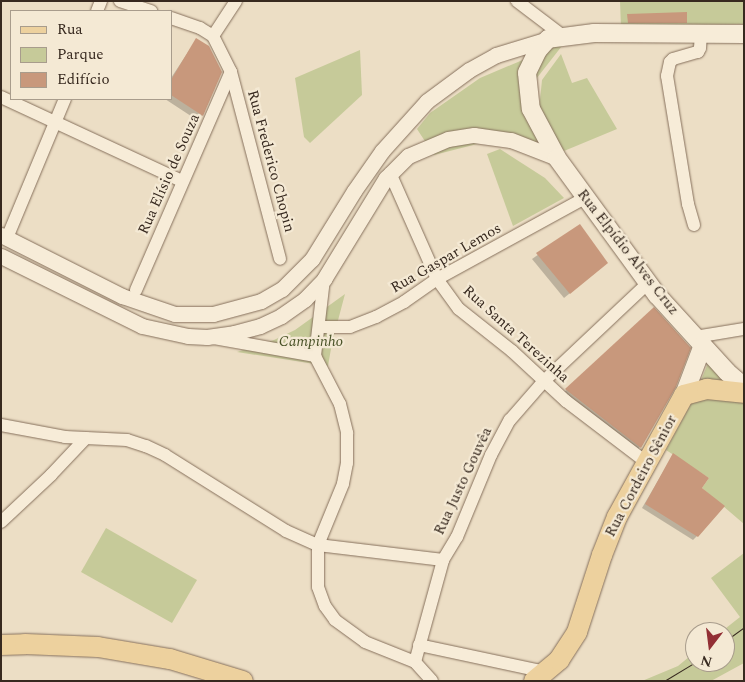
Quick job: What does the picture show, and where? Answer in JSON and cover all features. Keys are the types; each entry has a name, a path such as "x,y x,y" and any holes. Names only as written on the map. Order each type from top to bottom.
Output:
{"main road":[{"path":"555,37 594,33 744,34"},
{"name":"Rua Elpídio Alves Cruz","path":"555,37 531,63 527,73 530,109 557,158 648,283 699,341 744,387"},
{"name":"Rua Cordeiro Sênior","path":"540,676 559,660 577,632 608,538 646,462 684,395 699,341"},
{"path":"684,395 707,389 744,393"},
{"path":"1,645 98,647 170,658 243,681"}],"street":[{"path":"120,1 148,10"},
{"path":"172,18 200,28 214,36 236,1"},
{"path":"65,100 57,121 4,237 122,296 176,314 213,314 260,301 282,289 312,259 354,191 382,151 427,101 469,70 496,55 555,37 517,1"},
{"path":"694,225 688,204 667,76 670,62 673,59 698,52 701,33"},
{"name":"Rua Frederico Chopin","path":"214,36 231,72 280,259"},
{"name":"Rua Elísio de Souza","path":"136,290 231,72"},
{"path":"1,97 57,121 182,181"},
{"path":"207,337 234,333 274,319 305,299 324,279 390,173 408,156 427,146 474,135 511,140 557,158"},
{"name":"Rua Santa Terezinha","path":"390,173 437,278 459,309 512,351 591,421 646,462"},
{"name":"Rua Gaspar Lemos","path":"319,327 350,327 376,317 404,302 437,278 585,198"},
{"path":"1,256 128,321 167,333 207,337 315,356"},
{"path":"324,279 315,356 340,404 347,433 347,463 343,484 318,545 318,587 325,606 335,620 365,642 416,662 432,681"},
{"name":"Rua Justo Gouvêa","path":"416,662 443,560 470,508 499,439 516,412 544,381 648,283"},
{"path":"699,341 744,329"},
{"path":"1,424 65,438 127,440 146,446 165,455 286,531 318,545 443,560"},
{"path":"1,522 51,475 86,438"},
{"path":"419,645 540,676"}],"green space":[{"path":"620,1 744,1 744,24 621,27"},
{"path":"565,42 533,83 535,107 560,161 511,146 481,143 434,155 417,129 430,113 480,78"},
{"path":"360,50 362,95 310,143 304,137 295,78"},
{"path":"561,54 572,83 587,78 617,129 564,151 539,110 542,80"},
{"path":"500,149 545,178 564,198 513,226 487,154"},
{"name":"Campinho","path":"345,294 328,366 237,352 274,340 295,330"},
{"path":"712,353 744,387 744,524 702,488 709,478 666,450 694,398"},
{"path":"106,528 197,580 172,623 81,572"},
{"path":"744,553 744,663 735,668 734,622 740,617 711,578"},
{"path":"685,660 685,672 728,672 711,681 642,681 678,666"}],"building":[{"path":"687,12 687,23 628,23 627,14"},
{"path":"196,38 209,46 222,72 203,116 172,96 172,78"},
{"path":"580,224 608,263 570,294 536,253"},
{"path":"654,307 691,348 676,387 641,448 565,389"},
{"path":"673,453 709,478 702,488 725,506 698,537 645,504"}],"tram line":[{"path":"735,634 744,627"},
{"path":"664,681 685,669"}]}
